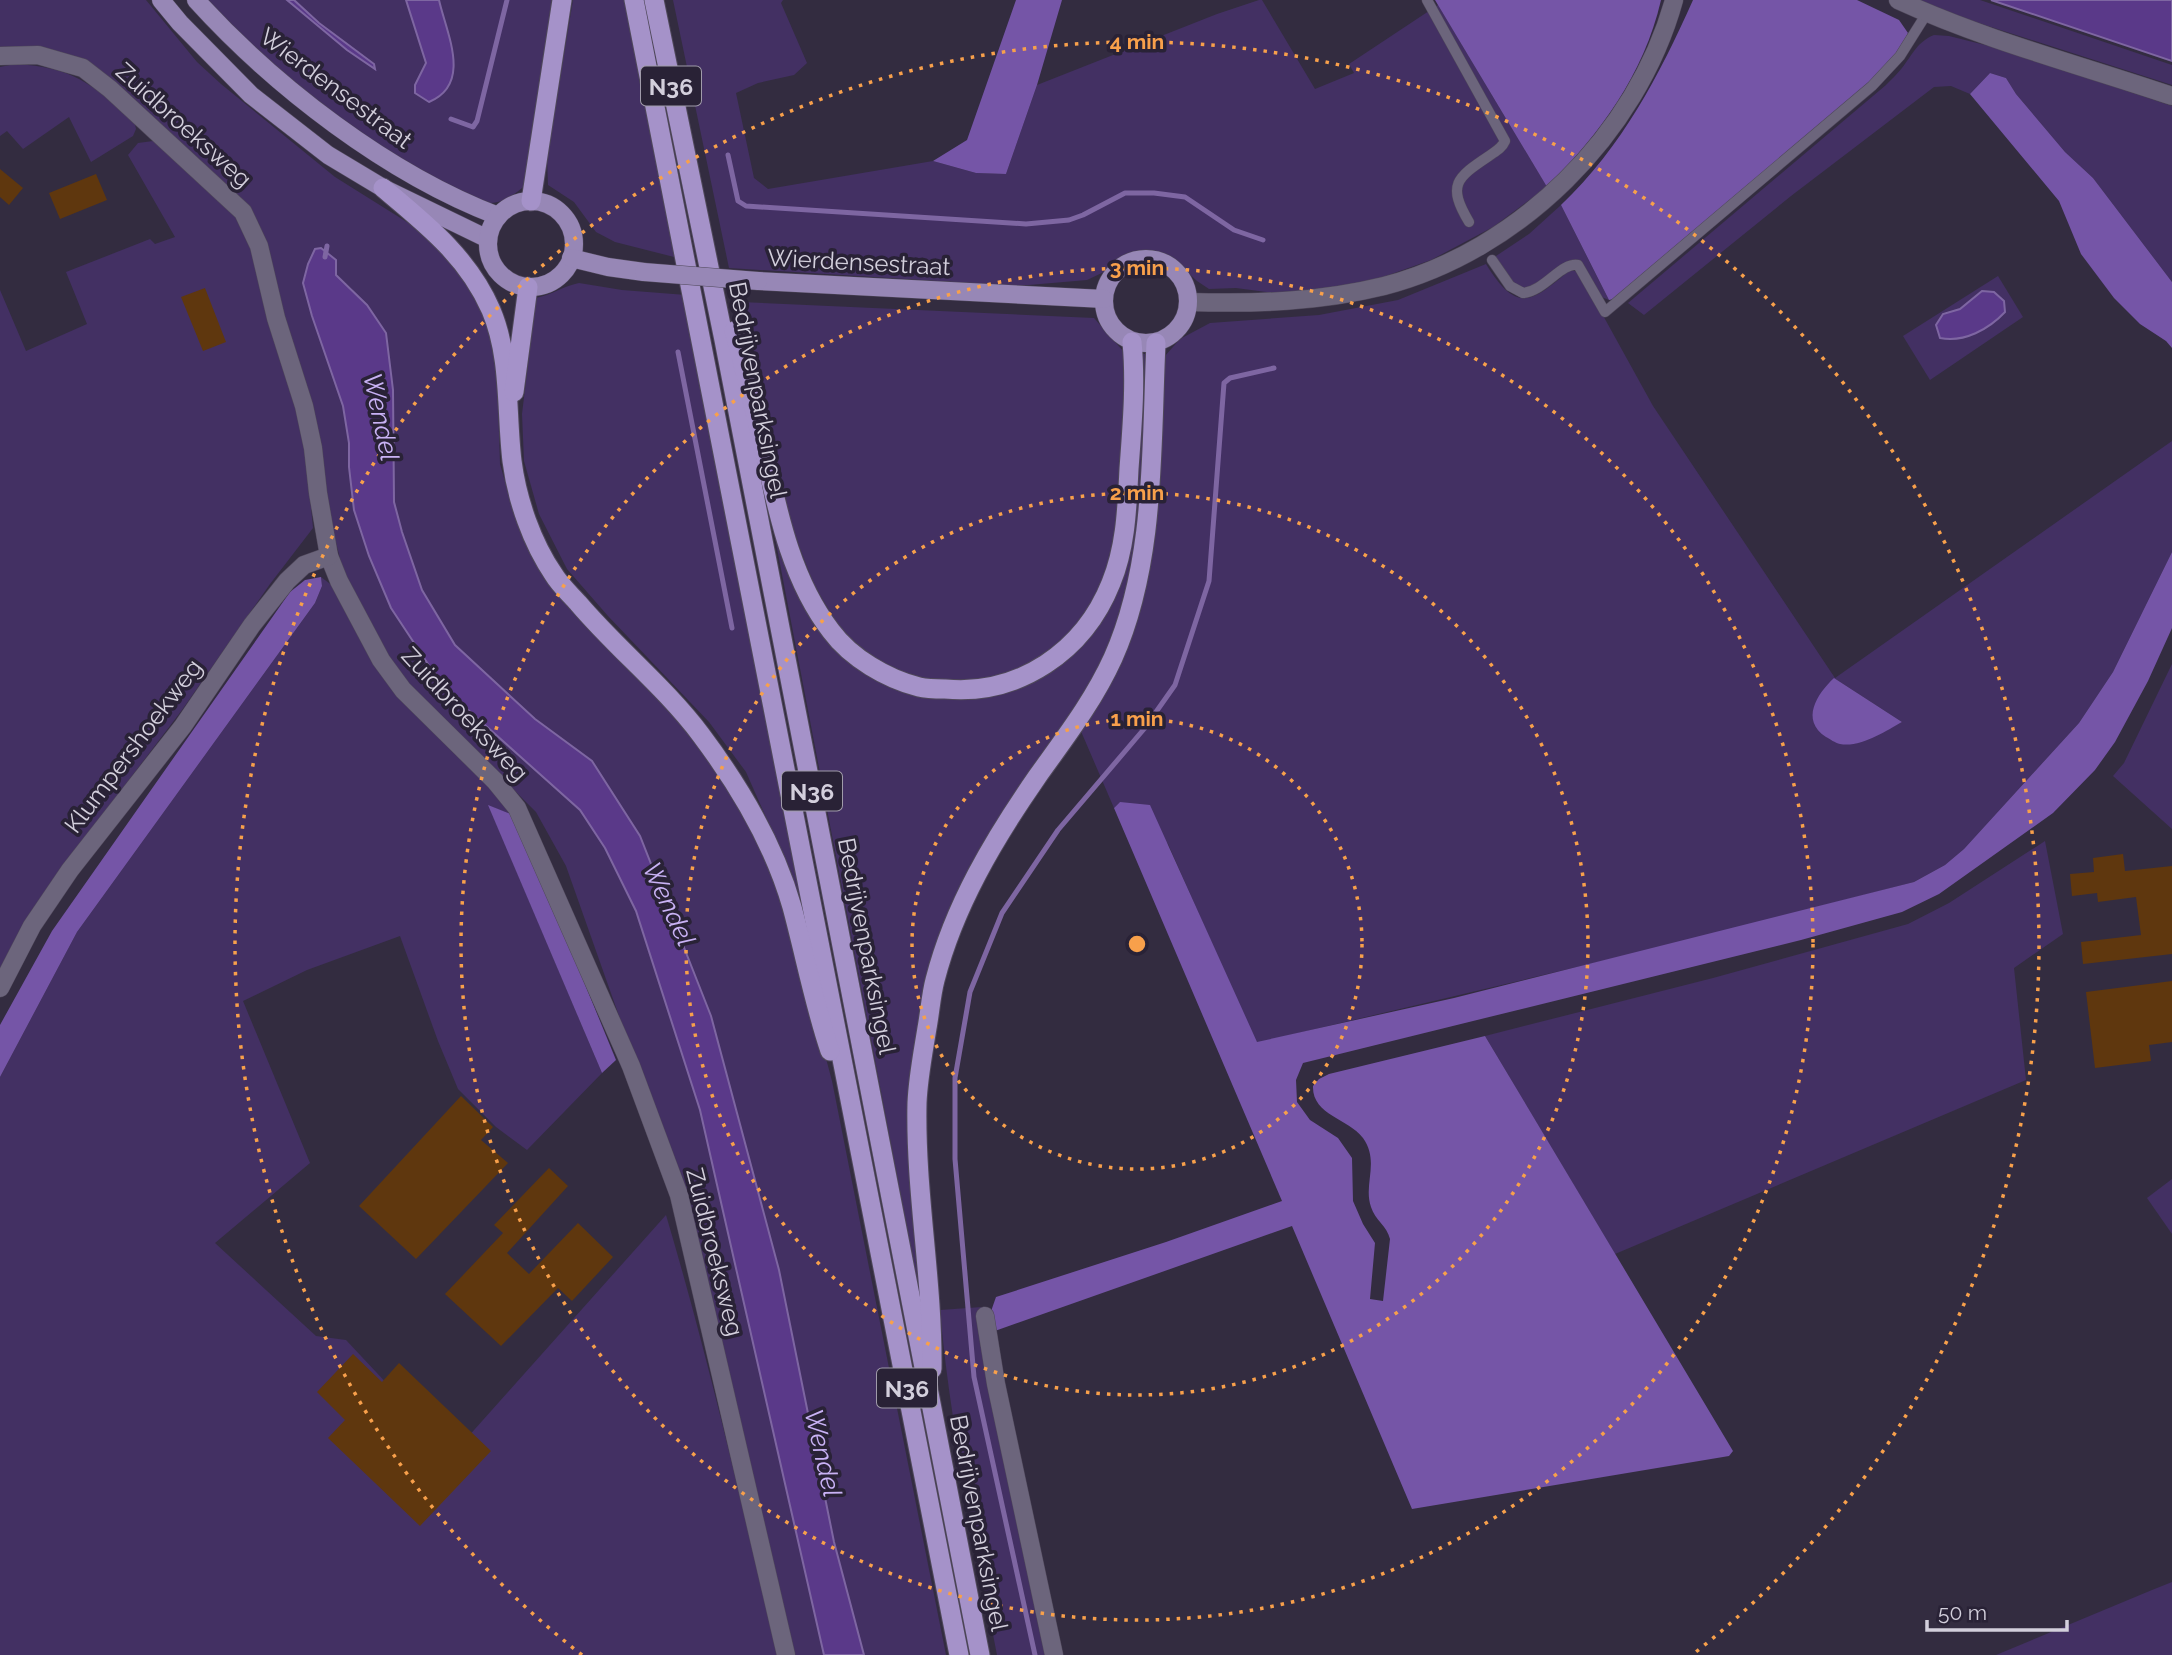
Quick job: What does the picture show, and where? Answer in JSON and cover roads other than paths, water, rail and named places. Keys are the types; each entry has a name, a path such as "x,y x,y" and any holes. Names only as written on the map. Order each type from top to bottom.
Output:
{"highway":[{"path":"531,201 562,0"},
{"name":"Bedrijvenparksingel","path":"634,0 959,1655"},
{"name":"Bedrijvenparksingel","path":"654,0 735,394 980,1655"},
{"name":"N36","path":"688,172 746,372 780,519 805,590 831,632 854,654 882,673 919,687 964,691 994,687 1024,678 1059,655 1091,621 1111,584 1121,552 1125,526 1132,416 1132,342"},
{"path":"383,188 442,238 476,281 495,323 501,347 510,418"},
{"name":"N36","path":"528,286 510,418 512,462 526,520 554,575 597,625 664,691 700,733 764,832 791,905 818,1016 854,1121"},
{"name":"N36","path":"932,1411 933,1321 919,1166 917,1102 935,980 975,876 1007,823 1077,722 1113,657 1129,615 1141,566 1156,343"}],"main road":[{"path":"161,0 251,95 328,155 383,188 488,239"},
{"name":"Wierdensestraat","path":"195,0 227,34 274,76 346,131 406,172 450,197 498,216"},
{"path":"531,201 556,209 566,219 572,231 574,245 571,258 554,280 528,286 514,283 503,276 489,253 488,239 498,216 518,202 531,201"},
{"name":"Wierdensestraat","path":"571,258 644,272 758,281 1104,299"},
{"path":"1149,259 1167,264 1179,274 1187,287 1189,302 1187,316 1170,337 1147,344 1132,342 1113,328 1106,315 1104,299 1106,287 1119,269 1132,261 1149,259"}],"street":[{"path":"1189,302 1302,301 1386,285 1428,271 1469,251 1506,228 1556,189 1609,129 1648,65 1674,0"},
{"path":"1898,0 1927,13 2172,96"},
{"name":"Zuidbroeksweg","path":"0,56 38,55 83,68 110,89 243,212 259,246 273,307 304,406 313,447 329,556 360,622 403,690 495,781 517,808 631,1066 679,1195 786,1655"},
{"name":"Klumpershoekweg","path":"0,988 32,926 70,870 183,726 252,625 287,581 304,565 329,556"},
{"path":"985,1317 996,1384 1054,1655"}],"lane":[{"path":"1427,0 1505,141 1501,148 1466,171 1457,182 1457,200 1469,222"},
{"path":"1492,260 1510,286 1523,293 1539,289 1568,266 1578,265 1605,312 1872,86 1900,56 1927,13"}],"water":[{"path":"287,0 294,0 319,23 374,64 375,69 347,50"},
{"path":"406,0 439,0 451,42 453,70 450,83 442,94 429,102 415,93 415,85 426,63"},
{"path":"1991,0 2172,0 2172,61"},
{"path":"321,248 336,260 336,275 367,305 386,333 393,390 394,502 422,590 455,645 535,719 592,761 640,836 711,1016 779,1270 834,1542 864,1655 824,1655 700,1110 636,911 605,848 580,810 457,700 430,667 391,608 369,556 354,510 343,406 303,283 315,249"},
{"path":"1982,291 1994,292 2004,301 2005,312 1976,333 1958,338 1940,338 1936,325 1943,314 1960,309"}],"waterway":[{"path":"451,119 473,127 477,121 507,0"},
{"path":"728,155 738,201 746,206 1026,224 1069,220 1125,193 1154,193 1185,197 1234,230 1263,240"},
{"name":"Wendel","path":"325,257 327,246"},
{"path":"678,352 732,628"},
{"path":"1035,1655 974,1377 955,1159 955,1078 970,992 1002,913 1058,830 1144,729 1175,685 1209,581 1224,383 1230,378 1274,368"}]}
